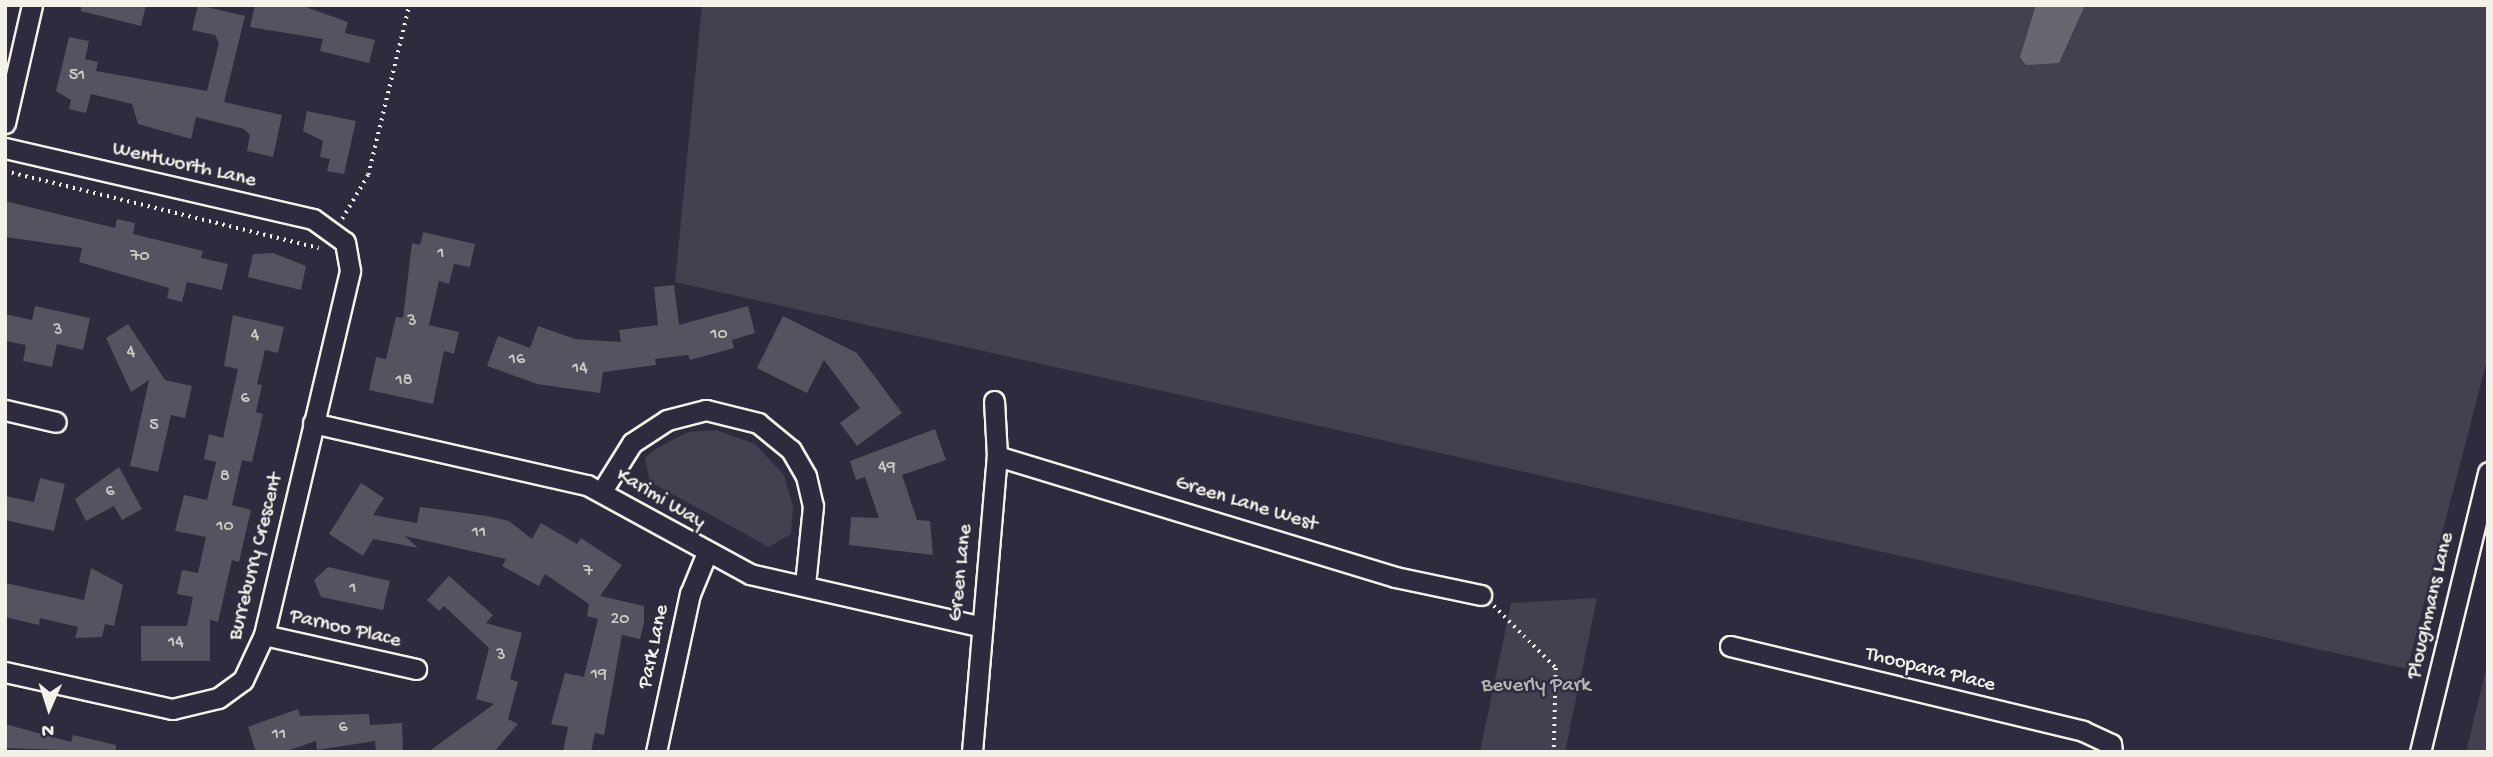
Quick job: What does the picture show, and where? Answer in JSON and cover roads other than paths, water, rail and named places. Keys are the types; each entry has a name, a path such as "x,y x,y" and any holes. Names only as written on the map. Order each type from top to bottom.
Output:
{"street":[{"path":"5,123 32,5"},
{"name":"Wentworth Lane","path":"5,148 341,236"},
{"name":"Burreburry Crescent","path":"5,672 153,707 186,708 218,698 243,680 264,635 350,271 341,236"},
{"name":"Green Lane","path":"972,752 979,626 997,456 993,401"},
{"path":"5,410 56,422"},
{"path":"602,491 632,443 667,420 706,410 758,423 791,450 806,476 813,506 805,585"},
{"name":"Karimi Way","path":"313,423 602,491 706,555 750,574 979,626"},
{"name":"Green Lane West","path":"997,456 1395,577 1481,595"},
{"name":"Ploughmans Lane","path":"2420,752 2488,472"},
{"name":"Park Lane","path":"656,752 690,594 706,555"},
{"name":"Parnoo Place","path":"264,635 416,669"},
{"name":"Thoopara Place","path":"1730,646 2083,731 2111,744 2112,752"}],"park label":[{"name":"Beverly Park","path":"1536,687"}]}
